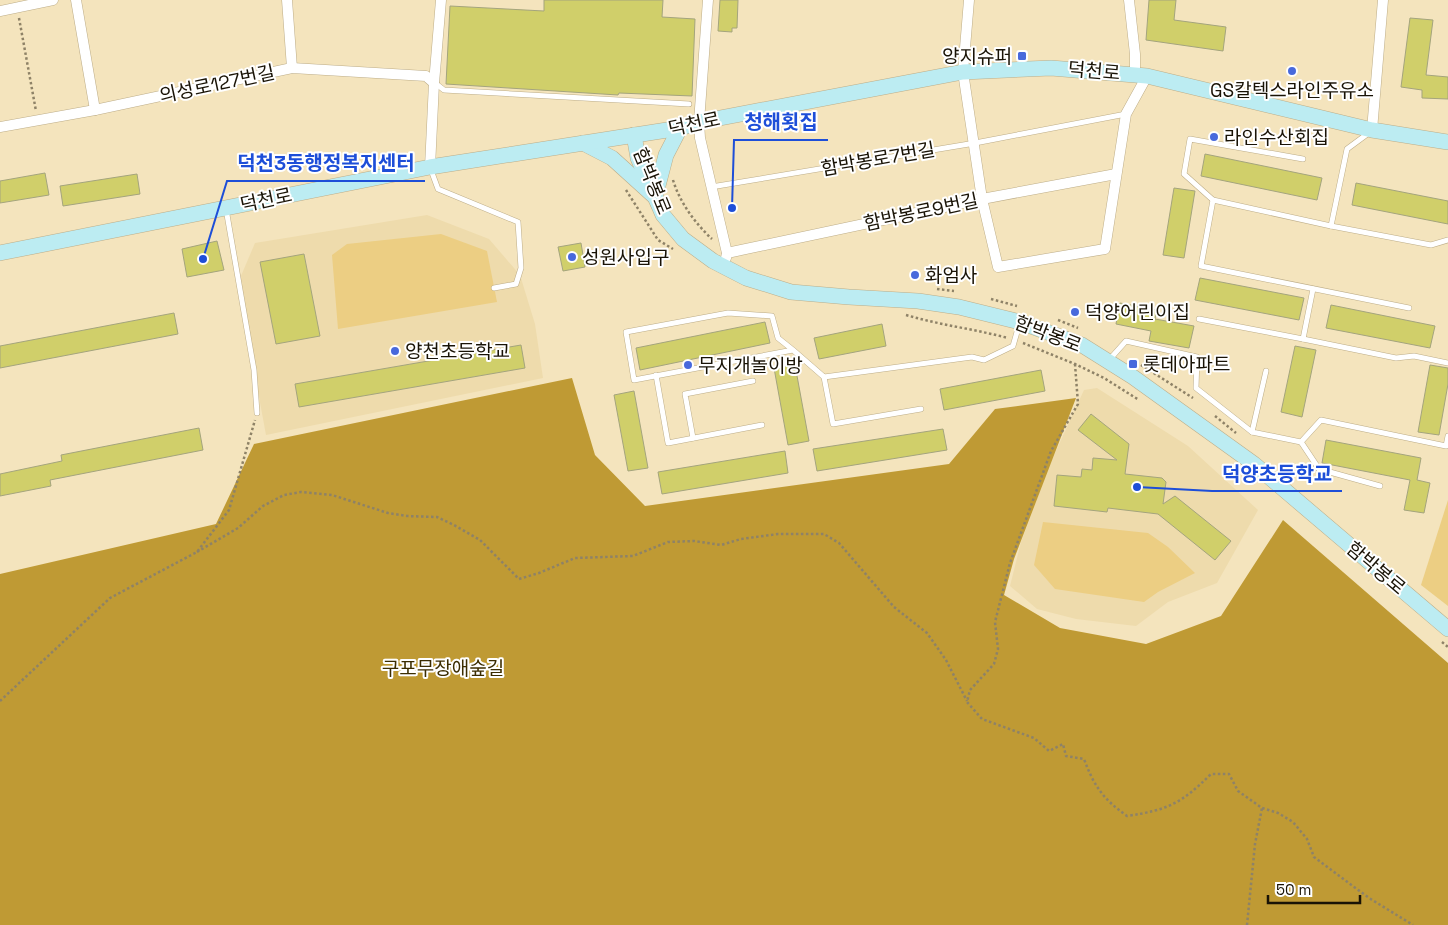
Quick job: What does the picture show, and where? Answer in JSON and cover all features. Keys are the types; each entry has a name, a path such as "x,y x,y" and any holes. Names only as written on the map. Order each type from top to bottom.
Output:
{"main road":[{"name":"덕천로","path":"0,254 430,167 680,128 699,122 963,72 1051,68 1141,75 1372,130 1448,142"},
{"path":"583,143 612,158 655,197 666,155 680,128"},
{"name":"함박봉로","path":"634,135 638,158 663,215 683,239 713,261 725,260 746,278 790,292 849,298 918,301 1020,314 1082,345 1133,377 1254,464 1445,635"}],"street":[{"path":"0,10 53,0"},
{"path":"76,0 95,110"},
{"path":"287,0 292,68"},
{"path":"430,167 434,83 441,0"},
{"path":"708,0 699,122 700,138 725,260"},
{"path":"969,0 963,72 982,199 998,267 1105,249 1126,114 1141,75 1135,54 1129,0"},
{"path":"1372,130 1383,0"},
{"name":"의성로127번길","path":"0,127 95,110 292,68 426,76 434,83"},
{"name":"함박봉로9번길","path":"725,260 982,199 1116,174"}],"lane":[{"path":"434,83 444,90 689,104"},
{"name":"함박봉로7번길","path":"710,188 974,143 1126,114"},
{"path":"1332,226 1347,149 1372,130"},
{"path":"1303,159 1190,139 1184,174 1214,200 1431,245 1448,240"},
{"path":"430,167 438,189 518,222 521,268 516,284 494,288"},
{"path":"1214,200 1201,266 1409,308"},
{"path":"226,209 254,370 258,413"},
{"path":"1302,339 1313,289"},
{"path":"793,350 634,380 626,332 728,313 772,316 778,338 793,350 824,377 833,424 921,409"},
{"path":"824,377 972,357 984,360 1014,346 1020,314"},
{"path":"1199,319 1396,358 1414,356 1448,363"},
{"path":"1108,361 1126,341 1197,358 1196,388 1252,432 1301,442 1319,469 1380,486"},
{"path":"1252,432 1266,371"},
{"path":"656,375 668,443 762,425"},
{"path":"693,438 685,394 753,381"},
{"path":"1301,442 1321,420 1446,446 1448,436"}],"path":[{"path":"17,7 37,120"},
{"path":"672,176 676,190 697,224 725,260"},
{"path":"625,188 658,240 676,251"},
{"path":"935,289 954,291"},
{"path":"982,298 1020,314"},
{"path":"901,313 928,321 1015,340 1104,378 1145,403"},
{"path":"1053,318 1083,330"},
{"path":"967,702 970,690 994,664 998,649 995,622 1010,563 1051,451 1078,404 1075,364"},
{"path":"197,552 229,510 258,413"},
{"path":"0,701 110,598 238,528 263,506 284,495 301,492 332,495 397,514 436,516 480,540 518,579 539,573 575,558 633,556 668,542 694,541 721,545 741,539 778,534 824,534 839,543 894,607 927,633 946,660 967,702 982,719 1034,738 1049,751 1063,744 1066,756 1084,758 1092,780 1110,803 1127,816 1154,812 1176,803 1193,792 1211,774 1229,774 1238,791 1262,808 1278,812 1293,822 1307,839 1314,857 1369,898 1413,925"},
{"path":"1445,635 1448,647"},
{"path":"1247,925 1262,808"}],"shaded area":[{"name":"양천초등학교","path":"427,215 489,239 520,275 535,324 543,378 266,435 238,283 255,243"},
{"path":"441,234 487,251 497,302 338,329 332,255 347,244"},
{"path":"1097,388 1188,446 1258,510 1217,583 1168,602 1136,626 1076,619 1037,609 1010,586 1021,542 1050,464 1084,390"},
{"path":"1448,500 1448,606 1421,585"},
{"path":"1043,522 1148,533 1168,547 1195,573 1158,592 1144,602 1055,589 1034,565"}],"green space":[{"name":"구포무장애숲길","path":"572,378 595,455 645,506 949,464 995,409 1076,398 1014,559 1004,595 1060,628 1146,644 1221,616 1283,520 1448,663 1448,925 0,925 0,574 216,524 254,444"}],"building":[{"path":"544,0 663,0 662,17 695,19 692,96 619,93 618,95 446,84 450,6 544,11"},
{"path":"720,0 738,0 737,28 732,28 732,32 718,31"},
{"path":"1149,0 1176,0 1174,20 1226,27 1223,51 1146,40"},
{"path":"1410,18 1433,20 1426,75 1448,77 1448,99 1422,98 1422,90 1401,87"},
{"path":"1205,154 1322,178 1317,200 1201,176"},
{"path":"45,173 49,195 0,203 0,181"},
{"path":"137,174 140,194 63,206 60,186"},
{"path":"1356,183 1448,201 1448,224 1352,205"},
{"path":"1174,188 1195,191 1184,258 1163,255"},
{"path":"217,241 224,270 187,277 182,249"},
{"name":"성원사입구","path":"581,243 585,267 563,271 558,247"},
{"path":"304,254 320,336 276,344 260,262"},
{"path":"1200,278 1304,298 1299,320 1195,300"},
{"path":"1120,303 1157,310 1155,319 1194,326 1189,348 1149,341 1151,331 1116,324"},
{"path":"1331,305 1435,326 1430,348 1326,328"},
{"path":"174,313 178,334 0,368 0,346"},
{"path":"765,322 770,343 640,370 636,348"},
{"path":"882,324 886,346 819,359 814,338"},
{"path":"521,345 525,368 299,407 295,384"},
{"path":"1295,346 1316,350 1302,417 1281,412"},
{"path":"795,365 809,441 788,445 774,368"},
{"path":"1430,365 1448,368 1448,384 1439,435 1418,432"},
{"path":"1041,370 1045,391 944,410 940,389"},
{"path":"634,391 648,468 628,471 614,395"},
{"path":"1091,414 1129,444 1125,474 1162,478 1166,482 1163,504 1175,496 1231,541 1215,560 1158,514 1108,508 1107,512 1054,506 1057,475 1081,477 1082,469 1092,470 1093,458 1117,460 1078,430"},
{"path":"199,428 203,450 50,480 51,486 0,496 0,474 62,461 61,455"},
{"path":"943,429 947,450 817,471 813,449"},
{"path":"1326,440 1421,458 1417,480 1430,483 1424,513 1404,510 1410,480 1322,463"},
{"path":"785,451 788,473 662,494 658,472"}],"place":[{"name":"양지슈퍼","path":"1022,56"},
{"name":"GS칼텍스라인주유소","path":"1292,71"},
{"name":"라인수산회집","path":"1214,137"},
{"name":"청해횟집","path":"732,208"},
{"name":"성원사입구","path":"572,257"},
{"name":"덕천3동행정복지센터","path":"203,259"},
{"name":"화엄사","path":"915,275"},
{"name":"덕양어린이집","path":"1075,312"},
{"name":"양천초등학교","path":"395,351"},
{"name":"롯데아파트","path":"1133,364"},
{"name":"무지개놀이방","path":"688,365"},
{"name":"덕양초등학교","path":"1137,487"}]}
